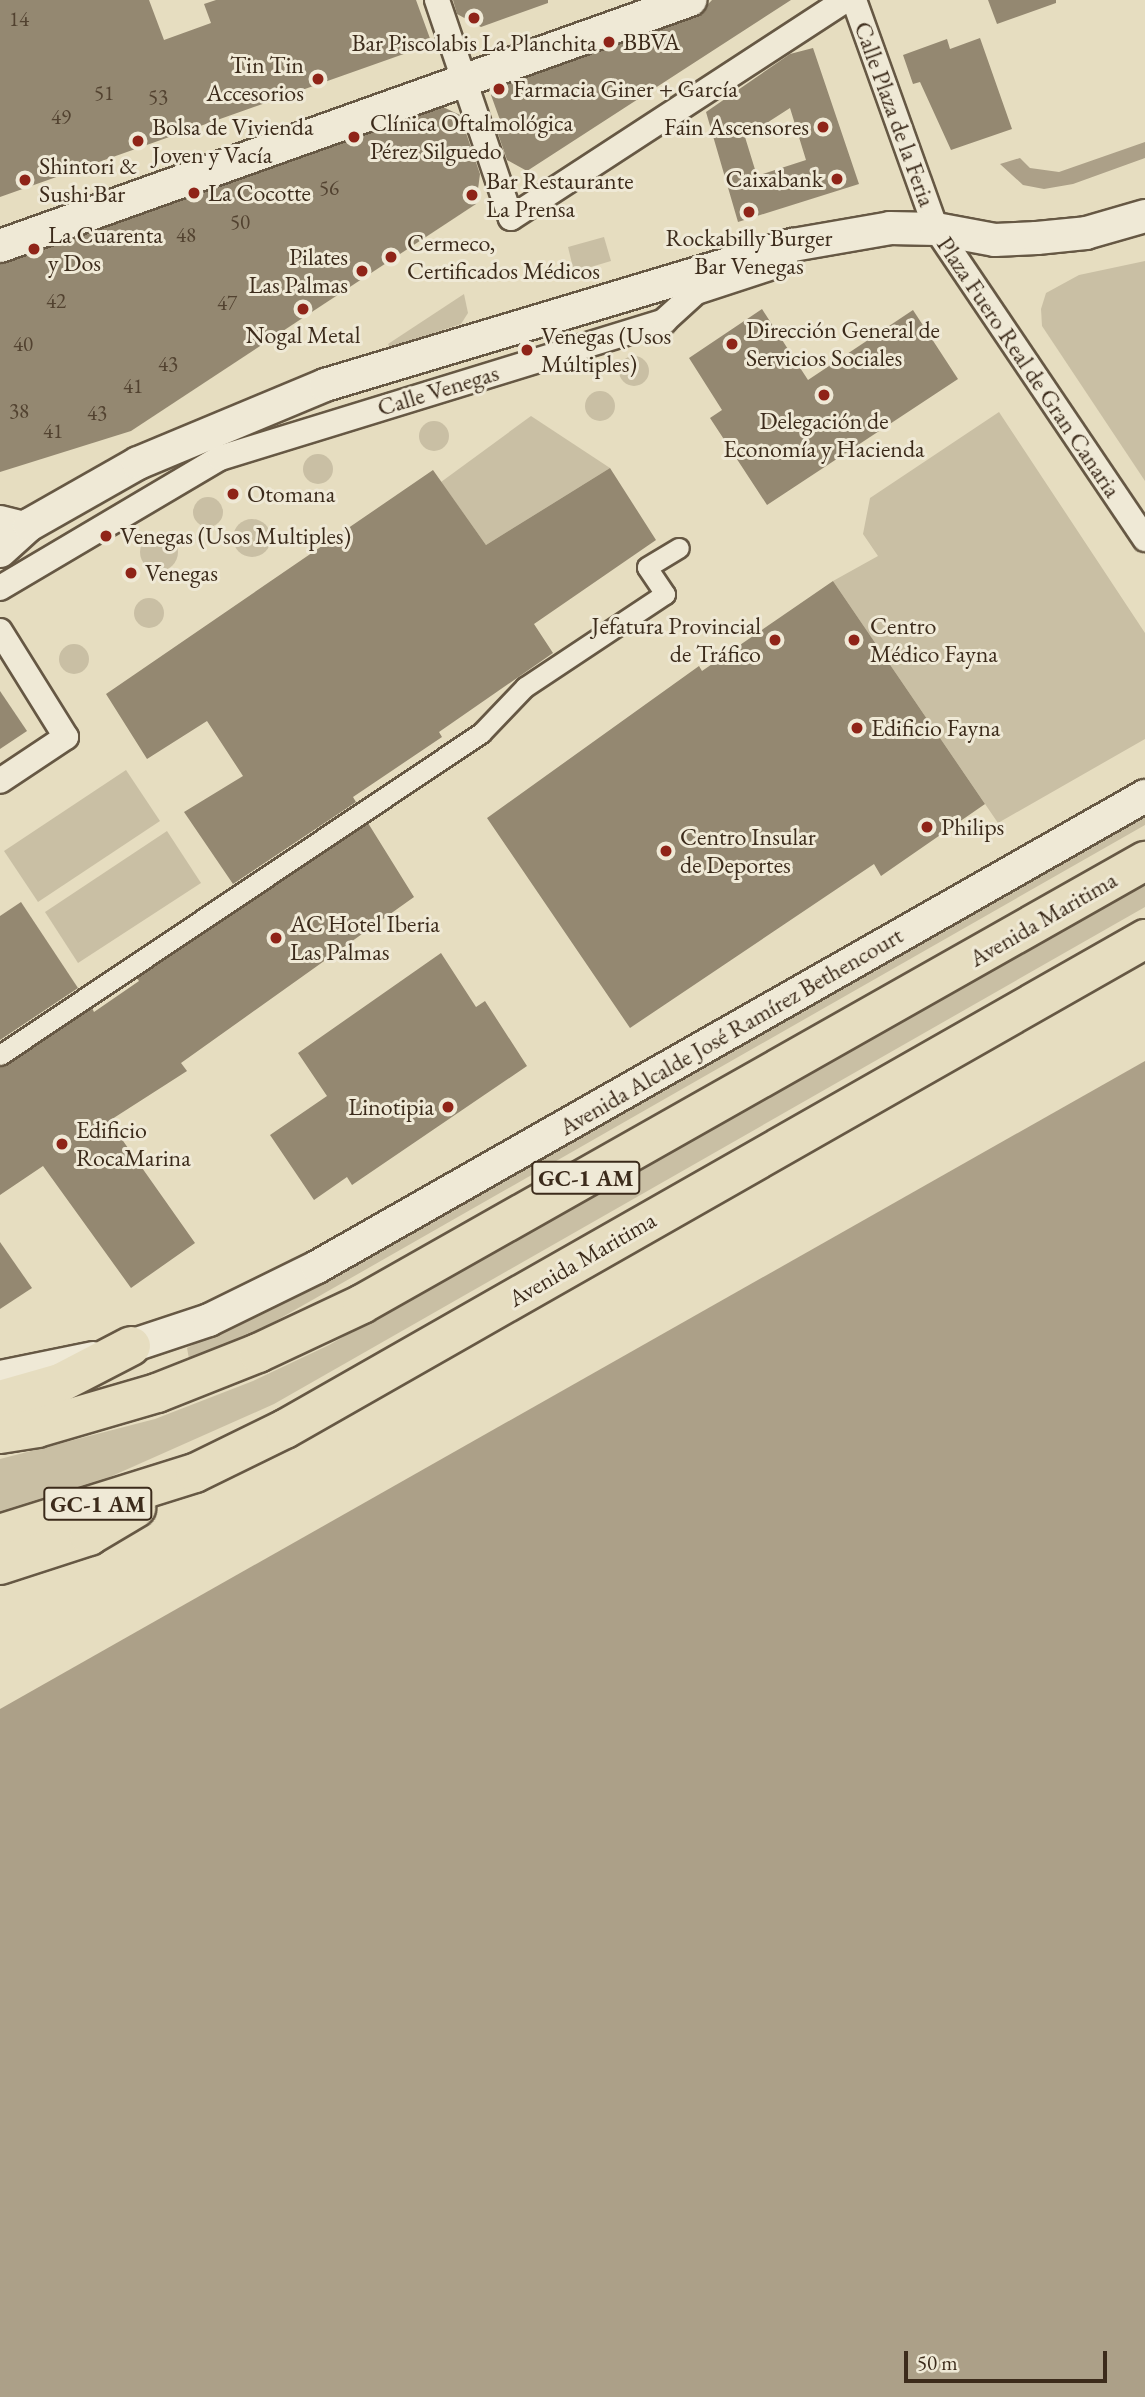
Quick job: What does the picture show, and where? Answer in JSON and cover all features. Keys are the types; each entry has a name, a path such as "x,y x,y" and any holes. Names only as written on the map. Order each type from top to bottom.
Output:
{"highway":[{"name":"Avenida Maritima","path":"0,1434 37,1428 158,1393 258,1353 362,1304 1145,861"},
{"name":"Avenida Maritima","path":"0,1534 195,1474 285,1429 1145,939"},
{"path":"0,1400 60,1383 131,1346"},
{"path":"0,1565 89,1536 195,1474"}],"street":[{"path":"437,0 511,218 845,0"},
{"path":"0,246 467,82 690,0"},
{"name":"Calle Plaza de la Feria","path":"854,0 936,229"},
{"name":"Calle Venegas","path":"0,551 14,522 138,463 325,385 793,246 890,228 936,229 996,240 1037,238 1086,233 1145,216"},
{"name":"Calle Venegas","path":"0,588 220,458 664,321 696,292 890,228"},
{"name":"Plaza Fuero Real de Gran Canaria","path":"936,229 1145,539"},
{"path":"0,1055 481,733 525,687 665,594 647,567 679,548"},
{"path":"0,631 66,737 0,781"},
{"name":"Avenida Alcalde José Ramírez Bethencourt","path":"0,1373 131,1346 209,1320 317,1267 1145,796"}],"shaded area":[{"path":"1145,142 1145,158 1073,184 1044,189 1023,185 1000,164 1020,158 1030,168 1059,172"},
{"path":"604,237 611,261 574,272 568,247"},
{"path":"1145,261 1145,481 1042,326 1041,309 1046,293 1079,275"},
{"path":"464,294 468,313 461,324 390,348 388,344"},
{"path":"634,356 645,360 649,371 645,382 634,386 623,382 619,371 623,360"},
{"path":"600,391 611,395 615,406 611,417 600,421 589,417 585,406 589,395"},
{"path":"999,412 1145,633 1145,739 998,823 833,581 878,556 863,534 870,498"},
{"path":"531,416 610,468 486,545 441,482"},
{"path":"434,421 445,425 449,436 445,447 434,451 423,447 419,436 423,425"},
{"path":"318,454 329,458 333,469 329,480 318,484 307,480 303,469 307,458"},
{"path":"208,497 219,501 223,512 219,523 208,527 197,523 193,512 197,501"},
{"path":"252,519 265,525 271,538 265,551 252,557 239,551 233,538 239,525"},
{"path":"159,533 172,539 178,552 172,565 159,571 146,565 140,552 146,539"},
{"path":"149,598 155,599 163,607 163,619 155,627 149,628 143,627 135,619 134,613 135,607 143,599"},
{"path":"74,644 80,645 88,653 88,665 80,673 74,674 68,673 60,665 59,659 60,653 68,645"},
{"path":"126,770 160,821 38,902 4,851"},
{"path":"1145,810 1145,825 258,1331 189,1359 187,1348 394,1238"},
{"path":"167,831 201,883 78,963 45,912"},
{"path":"1145,884 1145,907 274,1404 85,1488 0,1513 0,1459 155,1419 253,1381 329,1345"},
{"path":"1145,1061 1145,2397 0,2397 0,1709"}],"building":[{"path":"0,0 149,0 164,40 211,23 204,4 216,0 416,0 432,44 0,197"},
{"path":"453,0 548,0 548,3 481,27 457,14"},
{"path":"712,0 791,0 527,171 507,160 497,131 505,134 491,95 494,89 696,17"},
{"path":"988,0 1056,0 1056,3 997,24"},
{"path":"980,38 1012,129 951,150 920,82 913,84 903,55 947,39 950,49"},
{"path":"813,48 859,184 738,222 706,112 790,54","holes":["790,108 806,160 757,176 745,137"]},
{"path":"443,107 460,115 480,174 476,204 131,431 0,472 0,264"},
{"name":"Delegación de Economía y Hacienda","path":"762,309 808,380 913,310 958,379 767,505 710,418 722,410 689,358"},
{"path":"610,468 656,540 534,624 553,653 439,732 442,737 353,797 356,802 233,884 184,812 243,776 207,721 147,759 106,694 433,470 486,545"},
{"name":"Centro Insular de Deportes","path":"833,581 985,804 881,876 874,864 630,1028 487,818 699,666 702,671"},
{"path":"0,691 27,731 0,749"},
{"path":"368,823 414,897 181,1063 187,1071 109,1121 195,1243 131,1288 43,1166 0,1195 0,1067 92,1008 94,1012 139,981 137,978"},
{"path":"21,902 78,988 0,1040 0,916"},
{"path":"441,953 476,1007 485,1001 527,1066 352,1185 347,1177 314,1200 270,1135 327,1096 298,1053"},
{"path":"0,1242 32,1288 0,1309"}],"place":[{"name":"Bar Piscolabis La Planchita","path":"474,18"},
{"name":"BBVA","path":"609,42"},
{"name":"Tin Tin Accesorios","path":"318,79"},
{"name":"Farmacia Giner + García","path":"499,89"},
{"name":"Fain Ascensores","path":"823,127"},
{"name":"Clínica Oftalmológica Pérez Silguedo","path":"354,137"},
{"name":"Bolsa de Vivienda Joven y Vacía","path":"138,141"},
{"name":"Caixabank","path":"837,179"},
{"name":"Shintori & Sushi Bar","path":"25,180"},
{"name":"La Cocotte","path":"194,193"},
{"name":"Bar Restaurante La Prensa","path":"472,195"},
{"name":"Rockabilly Burger Bar Venegas","path":"749,212"},
{"name":"La Cuarenta y Dos","path":"34,249"},
{"name":"Cermeco, Certificados Médicos","path":"391,257"},
{"name":"Pilates Las Palmas","path":"362,271"},
{"name":"Nogal Metal","path":"303,309"},
{"name":"Dirección General de Servicios Sociales","path":"732,344"},
{"name":"Venegas (Usos Múltiples)","path":"527,350"},
{"name":"Delegación de Economía y Hacienda","path":"824,395"},
{"name":"Otomana","path":"233,494"},
{"name":"Venegas (Usos Multiples)","path":"106,536"},
{"name":"Venegas","path":"131,573"},
{"name":"Jefatura Provincial de Tráfico","path":"775,640"},
{"name":"Centro Médico Fayna","path":"854,640"},
{"name":"Edificio Fayna","path":"857,728"},
{"name":"Philips","path":"927,827"},
{"name":"Centro Insular de Deportes","path":"666,851"},
{"name":"AC Hotel Iberia Las Palmas","path":"276,938"},
{"name":"Linotipia","path":"448,1107"},
{"name":"Edificio RocaMarina","path":"62,1144"}]}
